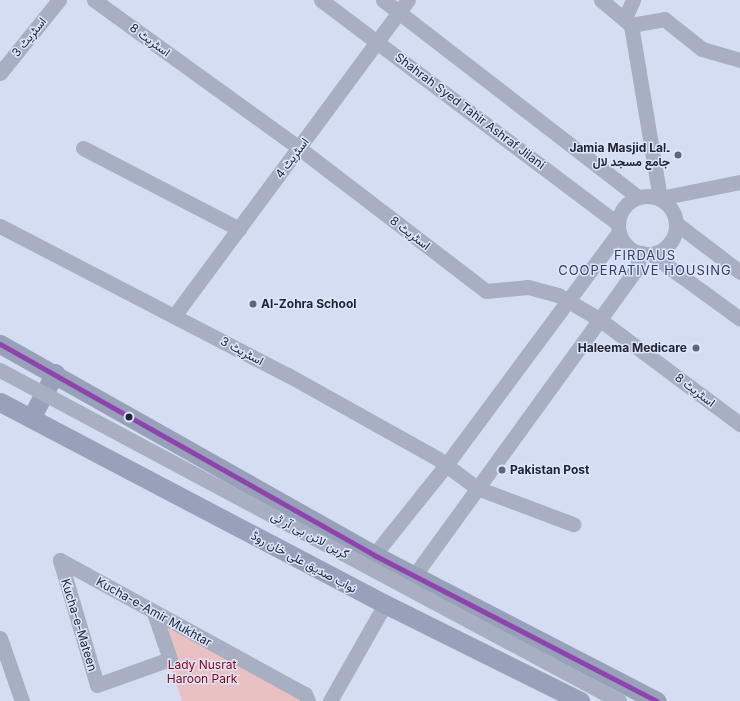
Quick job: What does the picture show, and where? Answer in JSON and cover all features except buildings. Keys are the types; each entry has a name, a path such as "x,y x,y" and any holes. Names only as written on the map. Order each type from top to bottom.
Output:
{"main road":[{"path":"0,344 55,373 374,555 657,701"},
{"path":"31,418 55,373"},
{"name":"نواب صدیق علی خان روڈ","path":"0,402 385,604 580,701"}],"street":[{"name":"اسٹریٹ 3","path":"0,73 59,0"},
{"name":"اسٹریٹ 8","path":"94,0 299,148 486,291 528,287 568,300 599,319 740,424"},
{"name":"Shahrah Syed Tahir Ashraf Jilani","path":"321,0 378,42 618,228"},
{"path":"383,0 404,6 638,197"},
{"path":"601,0 628,22 664,20 702,49 740,60"},
{"path":"414,576 646,254 669,244 677,224 674,213 660,198 628,22 632,0"},
{"name":"اسٹریٹ 4","path":"174,316 404,6"},
{"path":"83,148 239,229"},
{"path":"374,555 446,465 568,300 618,228 625,205 638,197 660,198 740,182"},
{"path":"677,224 740,272"},
{"name":"اسٹریٹ 3","path":"0,226 174,316 446,465 477,488 573,524"},
{"path":"618,228 630,248 646,254 740,319"},
{"name":"گرین لائن بی آر ٹی","path":"0,370 619,701"},
{"name":"Kucha-e-Amir Mukhtar","path":"60,560 154,613 304,694 308,701"},
{"name":"Kucha-e-Mateen","path":"60,560 97,685 170,659 154,613"},
{"path":"332,700 385,604"},
{"path":"0,638 22,701"}],"green space":[{"name":"Lady Nusrat Haroon Park","path":"154,613 308,701 182,701"}],"transit line":[{"path":"0,344 374,555 657,701"}],"place":[{"name":"Jamia Masjid Lal۔ جامع مسجد لال","path":"678,155"},
{"name":"Al-Zohra School","path":"253,304"},
{"name":"Haleema Medicare","path":"696,348"},
{"name":"Pakistan Post","path":"502,470"}],"district":[{"name":"FIRDAUS COOPERATIVE HOUSING","path":"645,264"}]}
